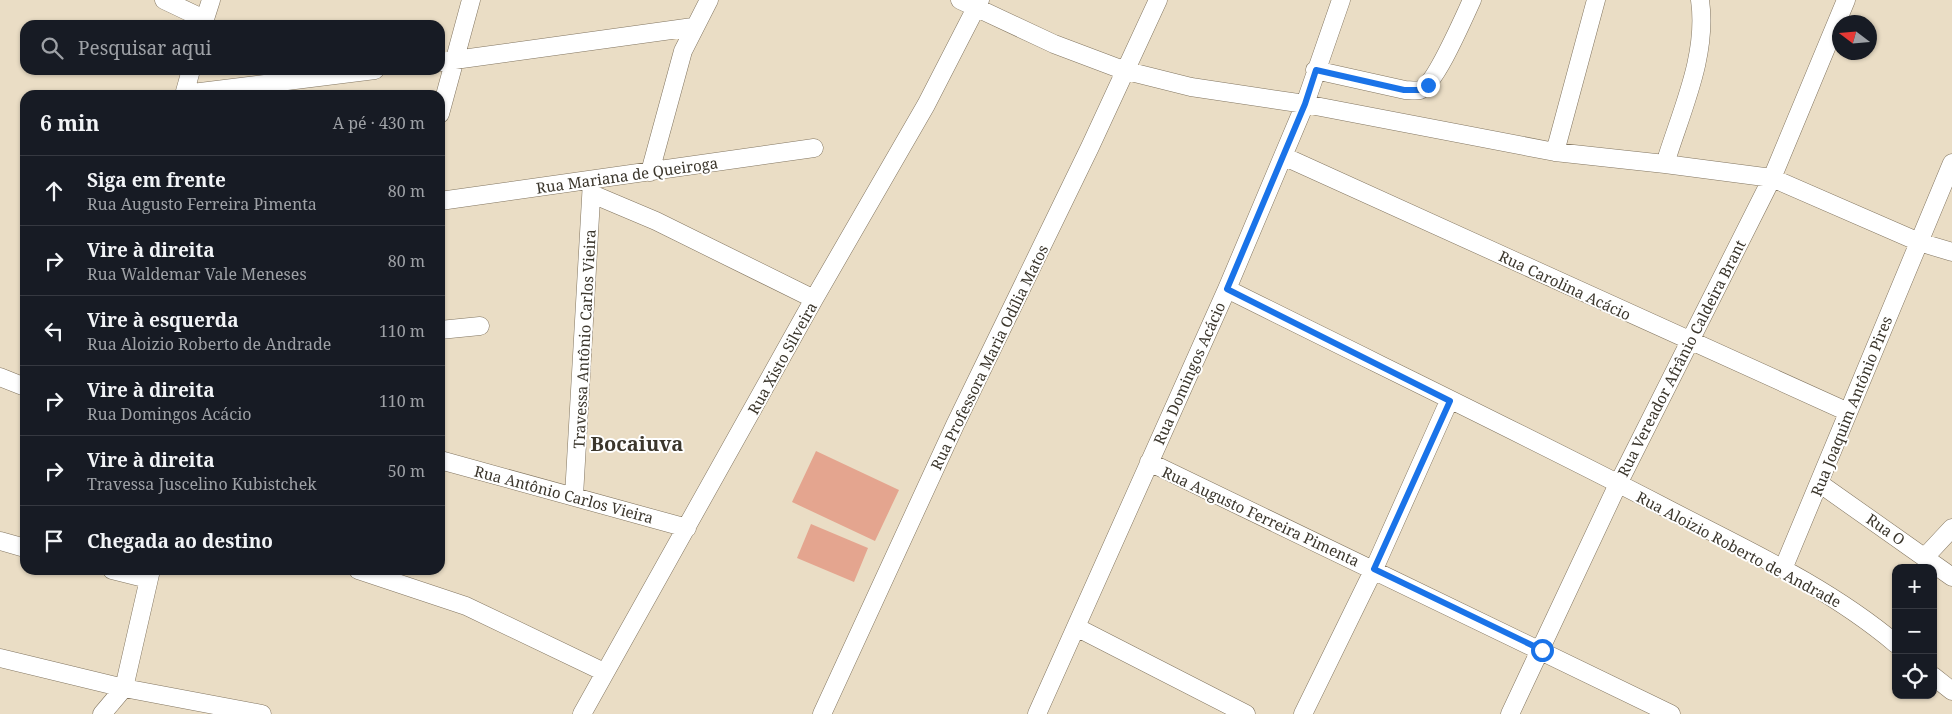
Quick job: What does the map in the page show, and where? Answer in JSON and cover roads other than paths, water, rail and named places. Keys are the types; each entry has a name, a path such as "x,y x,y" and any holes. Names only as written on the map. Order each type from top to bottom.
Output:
{"street":[{"path":"164,0 200,20"},
{"path":"205,20 211,0"},
{"path":"443,90 447,61 471,0"},
{"path":"650,172 675,75 693,27 709,0"},
{"path":"960,0 978,4 1054,44 1124,70 1191,87 1305,104 1555,152 1772,178 1919,242 1952,252"},
{"name":"Rua Professora Maria Odília Matos","path":"822,714 956,425 1090,148 1124,70 1158,0"},
{"name":"Rua Domingos Acácio","path":"1037,714 1148,462 1227,289 1305,104 1341,0"},
{"path":"1316,70 1404,90 1420,90 1428,85 1437,72 1472,0"},
{"path":"1555,152 1596,0"},
{"path":"1665,164 1699,55 1702,26 1700,0"},
{"name":"Rua Vereador Afrânio Caldeira Brant","path":"1510,714 1542,650 1618,484 1688,341 1772,178 1846,0"},
{"name":"Rua Xisto Silveira","path":"582,714 814,299 926,105 978,4"},
{"path":"447,61 693,27"},
{"path":"185,90 190,75"},
{"path":"222,90 337,75"},
{"name":"Rua Mariana de Queiroga","path":"445,201 592,188 650,172 814,148"},
{"name":"Rua Carolina Acácio","path":"1283,156 1848,412"},
{"name":"Rua Joaquim Antônio Pires","path":"1783,570 1952,163"},
{"path":"592,188 814,299"},
{"name":"Travessa Antônio Carlos Vieira","path":"574,496 592,188"},
{"name":"Rua Aloizio Roberto de Andrade","path":"1227,289 1618,484 1783,570 1845,606 1892,641"},
{"path":"445,330 480,326"},
{"path":"0,377 20,384"},
{"path":"1303,714 1374,569 1450,401"},
{"name":"Rua Antônio Carlos Vieira","path":"445,461 687,528"},
{"name":"Rua Augusto Ferreira Pimenta","path":"1148,462 1374,569 1671,714"},
{"name":"Rua O","path":"1820,483 1952,577"},
{"path":"1925,557 1952,528"},
{"path":"0,541 20,547"},
{"path":"102,714 124,688 150,575"},
{"path":"377,575 466,606 604,672"},
{"path":"1076,627 1246,714"},
{"path":"0,658 124,688 262,714"},
{"path":"1937,679 1952,691"}],"district":[{"name":"Bocaiuva","path":"637,443"}]}
